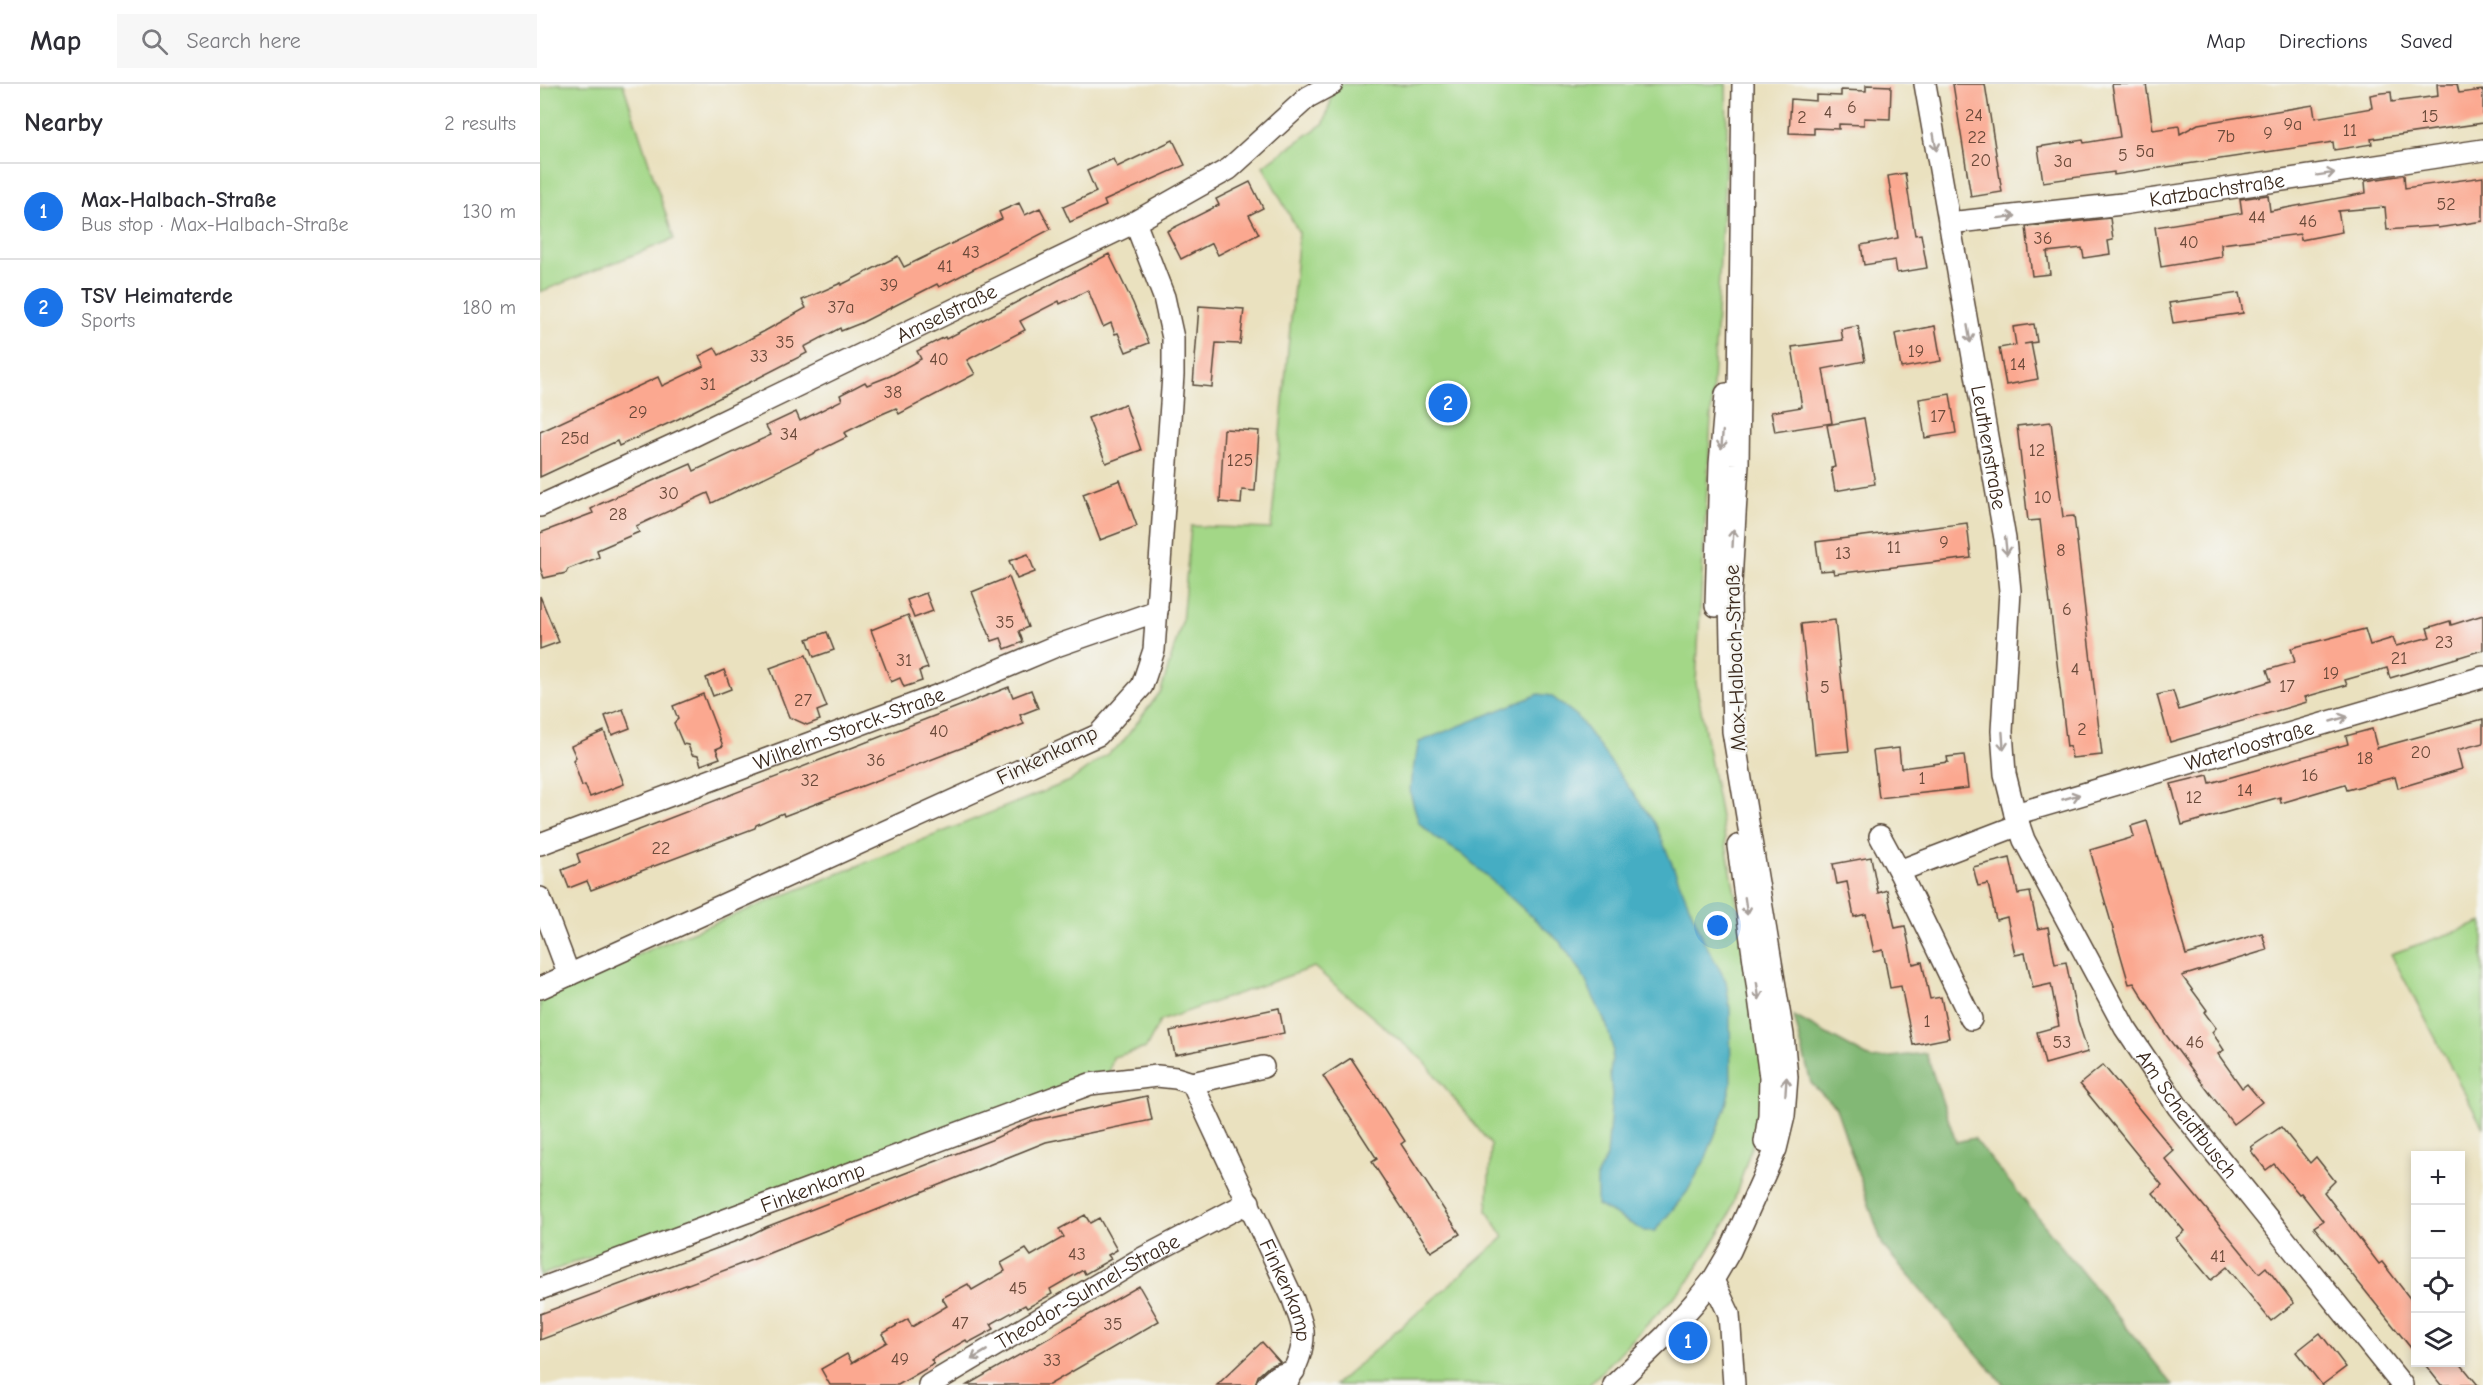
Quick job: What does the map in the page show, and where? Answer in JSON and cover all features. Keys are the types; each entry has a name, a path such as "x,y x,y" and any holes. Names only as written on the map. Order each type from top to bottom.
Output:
{"street":[{"name":"Amselstraße","path":"540,506 693,436 1135,222 1229,169 1308,97 1332,84"},
{"name":"Max-Halbach-Straße","path":"1614,1385 1665,1336 1713,1280 1730,1251 1776,1149 1784,1116 1787,1077 1783,1035 1733,731 1730,599 1738,464 1739,235 1743,84"},
{"name":"Leuthenstraße","path":"1925,84 2005,539 2010,591 2002,731 2005,774 2017,820"},
{"name":"Katzbachstraße","path":"1949,223 2122,204 2483,150"},
{"name":"Finkenkamp","path":"540,988 1098,735 1142,686 1154,650 1173,375 1173,338 1164,297 1135,222"},
{"name":"Wilhelm-Storck-Straße","path":"540,844 952,690 1056,646 1157,611"},
{"name":"Waterloostraße","path":"1899,871 2017,820 2483,677"},
{"name":"Am Scheidtbusch","path":"2017,820 2024,840 2125,1028 2148,1064 2178,1107 2402,1385"},
{"path":"1880,836 1971,1019"},
{"path":"540,898 569,975"},
{"name":"Finkenkamp","path":"540,1289 1090,1084 1157,1076 1192,1083 1263,1068"},
{"name":"Finkenkamp","path":"1192,1083 1293,1299 1303,1331 1300,1351 1290,1378"},
{"name":"Theodor-Suhnel-Straße","path":"929,1385 1137,1261 1249,1202"},
{"path":"1713,1280 1729,1314 1734,1385"},
{"path":"1267,1385 1277,1376 1290,1378"}],"green space":[{"path":"556,84 623,84 674,239 540,292 540,89"},
{"path":"1336,84 1726,84 1727,135 1696,683 1771,1087 1728,1219 1689,1281 1589,1385 1335,1385 1504,1237 1487,1211 1491,1145 1424,1061 1314,967 1160,1021 1146,1048 1113,1057 1109,1074 646,1242 577,1261 540,1276 540,1000 657,946 1070,781 1121,744 1161,691 1182,622 1191,526 1271,529 1299,233 1263,166 1324,123"},
{"path":"2483,922 2483,1128 2391,954"},
{"path":"1794,1016 1872,1059 1926,1053 1956,1142 1974,1138 2173,1385 2004,1385 1883,1246 1836,1108 1811,1083"}],"water":[{"path":"1539,694 1551,696 1577,716 1655,823 1704,941 1726,981 1730,1009 1731,1084 1725,1109 1705,1160 1687,1192 1655,1231 1644,1231 1597,1205 1597,1175 1607,1156 1613,1049 1607,1026 1581,971 1560,942 1462,854 1437,839 1419,823 1410,793 1419,742"}],"building":[{"path":"1953,84 1985,84 2002,192 1971,197"},
{"path":"2112,84 2146,84 2153,130 2179,126 2180,134 2198,124 2313,105 2315,118 2372,108 2370,95 2381,93 2391,92 2392,102 2438,96 2437,84 2457,84 2459,93 2483,90 2483,123 2371,139 2372,144 2334,150 2333,142 2114,175 2114,172 2043,182 2038,147 2120,137"},
{"path":"1866,85 1891,86 1890,119 1864,118 1864,125 1839,124 1839,129 1814,128 1814,134 1789,133 1791,99 1816,101 1816,95 1841,96 1841,90 1866,91"},
{"path":"1173,140 1185,165 1104,201 1106,206 1070,222 1063,207 1096,192 1087,171 1113,159 1117,167"},
{"path":"1905,173 1915,235 1921,234 1927,268 1897,273 1895,260 1864,265 1861,245 1898,238 1888,176"},
{"path":"2404,175 2405,188 2483,177 2483,221 2438,228 2437,226 2387,230 2385,207 2338,211 2342,232 2301,240 2300,234 2221,244 2222,257 2161,267 2155,227 2242,213 2240,199 2268,195 2270,211 2366,193 2365,181"},
{"path":"1250,182 1263,208 1249,215 1259,234 1218,255 1212,243 1181,259 1167,231 1219,205 1216,199"},
{"path":"1019,203 1025,215 1040,208 1051,229 939,287 937,284 861,323 841,331 840,328 804,347 807,353 678,419 619,446 617,441 540,477 540,432 658,377 662,386 704,366 699,356 715,348 719,355 763,332 806,308 802,300 841,283 841,285 898,256 904,267 1002,219 999,212"},
{"path":"2110,218 2113,240 2108,241 2110,254 2084,258 2082,248 2047,252 2050,274 2032,276 2026,227"},
{"path":"1109,254 1133,303 1149,343 1126,352 1111,323 1103,327 1088,290 1060,304 1059,301 1020,321 1025,330 967,360 975,374 899,414 896,408 882,414 844,433 847,437 712,503 708,493 636,526 639,532 597,550 599,557 568,569 566,573 544,578 540,567 540,533 593,513 591,509 600,504 691,464 694,471 771,435 766,426 796,412 800,421 842,400 840,395 865,382 867,385 890,376 921,359 917,351 945,337 946,339"},
{"path":"2239,293 2243,313 2173,323 2169,303"},
{"path":"1199,306 1244,309 1240,344 1216,343 1212,387 1193,385"},
{"path":"2034,324 2037,342 2024,344 2031,343 2038,379 2006,385 1999,348 2016,345 2013,327"},
{"path":"1858,326 1865,361 1823,369 1832,423 1775,432 1771,412 1802,407 1792,347 1843,340 1841,329"},
{"path":"1935,326 1941,361 1901,368 1895,334"},
{"path":"1950,394 1956,433 1925,438 1919,399"},
{"path":"1125,404 1141,450 1106,463 1088,418"},
{"path":"1864,418 1875,484 1835,491 1831,468 1835,467 1827,425"},
{"path":"2051,422 2063,517 2074,516 2102,755 2072,758 2070,746 2067,747 2040,520 2028,521 2017,426"},
{"path":"1224,429 1259,431 1255,491 1242,490 1241,504 1220,502"},
{"path":"1120,480 1137,526 1100,540 1083,494"},
{"path":"1967,523 1971,558 1834,574 1833,570 1820,571 1816,542"},
{"path":"1028,554 1035,572 1017,579 1009,561"},
{"path":"1009,577 1028,627 1019,631 1023,642 1005,649 1001,638 992,641 972,592"},
{"path":"926,593 933,611 914,618 907,600"},
{"path":"540,596 559,642 540,649"},
{"path":"908,615 928,668 919,671 922,681 904,687 900,678 891,682 871,630"},
{"path":"2483,615 2483,650 2390,678 2387,668 2345,680 2347,685 2305,697 2307,702 2170,742 2157,695 2173,691 2179,710 2271,681 2267,670 2295,662 2291,648 2365,629 2370,645 2393,638 2396,646 2430,637 2427,628 2450,621 2451,625"},
{"path":"1835,620 1849,751 1815,754 1801,624"},
{"path":"827,632 834,650 814,657 807,639"},
{"path":"806,655 827,707 817,711 820,720 807,725 789,717 770,668"},
{"path":"724,670 731,689 713,696 706,678"},
{"path":"1009,687 1013,697 1031,690 1038,708 1020,715 1024,724 784,816 783,813 756,825 755,828 591,890 587,881 569,888 562,870 580,863 577,854"},
{"path":"703,694 723,746 716,749 720,758 701,765 698,756 692,755 688,745 683,744 674,723 678,719 673,706"},
{"path":"623,709 630,728 612,735 605,716"},
{"path":"2483,719 2483,743 2457,750 2462,769 2398,788 2395,777 2347,790 2345,784 2281,803 2280,797 2182,825 2171,784 2208,775 2210,783 2348,744 2346,736 2372,729 2377,748"},
{"path":"604,731 624,784 590,797 585,785 582,786 573,760 576,757 571,746"},
{"path":"1899,748 1901,768 1948,762 1947,757 1964,755 1968,788 1879,798 1873,751"},
{"path":"2147,821 2186,955 2262,933 2267,950 2182,976 2207,1010 2204,1012 2216,1028 2212,1032 2224,1050 2218,1054 2242,1088 2247,1084 2262,1102 2233,1124 2166,1035 2134,983 2129,984 2090,850 2134,837 2131,826"},
{"path":"1871,857 1878,893 1887,890 1895,928 1905,926 1913,964 1922,962 1930,999 1941,997 1949,1038 1913,1045 1901,986 1890,988 1883,950 1874,952 1866,914 1854,917 1847,882 1837,884 1833,864"},
{"path":"2010,858 2018,894 2030,892 2038,929 2048,927 2055,964 2066,962 2078,1021 2088,1052 2045,1064 2037,1032 2059,1026 2051,984 2033,988 2025,953 2015,955 2007,917 1996,920 1988,884 1978,886 1973,867"},
{"path":"1279,1008 1284,1033 1175,1055 1170,1031"},
{"path":"1351,1058 1405,1141 1401,1144 1460,1234 1431,1252 1372,1162 1377,1159 1323,1076"},
{"path":"2103,1065 2174,1151 2165,1159 2259,1273 2266,1267 2294,1303 2271,1321 2227,1267 2211,1280 2176,1238 2184,1231 2153,1193 2162,1185 2080,1084"},
{"path":"1147,1096 1152,1120 1046,1142 757,1258 540,1340 540,1314 742,1239 766,1227 991,1140 1032,1121"},
{"path":"2281,1127 2310,1163 2316,1157 2335,1181 2324,1192 2379,1264 2382,1262 2411,1300 2411,1348 2314,1227 2323,1221 2301,1193 2299,1194 2274,1164 2266,1170 2251,1151 2253,1149 2251,1147"},
{"path":"1085,1215 1090,1223 1099,1218 1117,1250 1108,1255 1111,1259 1085,1274 1083,1270 1050,1289 1052,1294 1027,1308 1025,1305 991,1324 994,1329 968,1343 966,1340 931,1360 934,1364 898,1385 830,1385 821,1369 847,1354 852,1363 887,1342 882,1334 908,1319 912,1327 947,1306 942,1298 968,1284 972,1290 1005,1271 1001,1263 1026,1249 1031,1256 1064,1237 1059,1229"},
{"path":"1139,1286 1159,1321 1049,1385 967,1385"},
{"path":"2320,1333 2346,1367 2322,1385 2296,1352"},
{"path":"1262,1342 1280,1362 1269,1366 1258,1376 1255,1385 1217,1385"},
{"path":"2427,1367 2463,1367 2478,1385 2441,1385"}],"place":[{"name":"TSV Heimaterde","path":"1448,403"},
{"name":"Max-Halbach-Straße","path":"1688,1341"}]}
